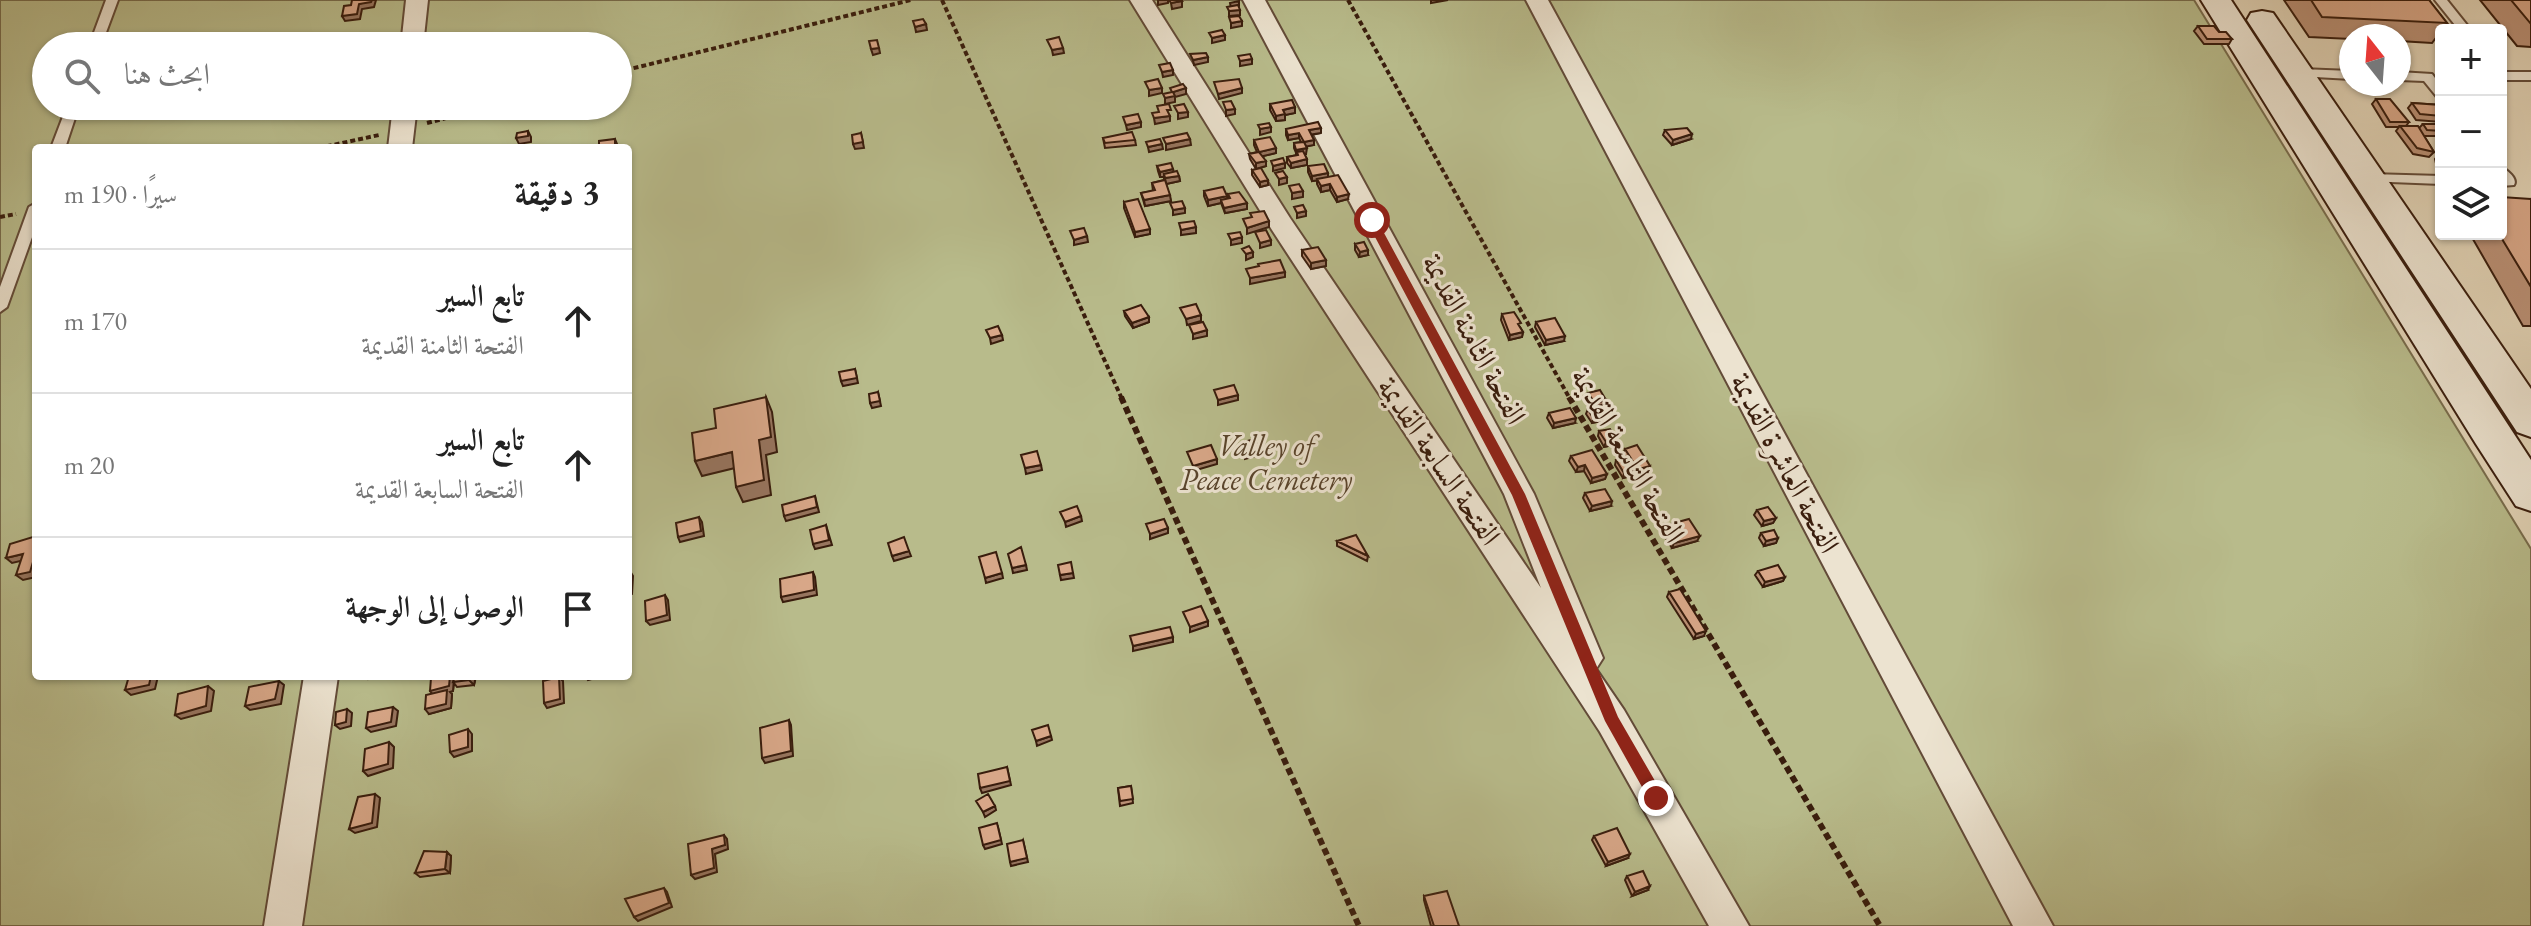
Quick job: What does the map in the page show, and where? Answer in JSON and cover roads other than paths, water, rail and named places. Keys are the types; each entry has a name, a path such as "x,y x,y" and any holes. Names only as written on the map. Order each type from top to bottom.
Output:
{"main road":[{"path":"2216,0 2531,494"},
{"path":"2248,0 2301,73 2531,422"}],"street":[{"path":"414,32 417,0"},
{"name":"الفتحة السابعة القديمة","path":"1141,0 1281,224 1612,721 1730,926"},
{"name":"الفتحة الثامنة القديمة","path":"1254,0 1519,494 1612,721"},
{"name":"الفتحة العاشرة القديمة","path":"1537,0 2034,926"},
{"path":"400,144 403,120"},
{"path":"283,926 320,680"}],"lane":[{"path":"100,32 112,0"},
{"path":"2441,0 2460,24"},
{"path":"2301,73 2339,75"},
{"path":"2411,76 2434,77"},
{"path":"2507,76 2531,76"},
{"path":"59,144 68,120"},
{"path":"2370,178 2435,180"},
{"path":"0,307 32,218"},
{"path":"2481,420 2531,422"}],"park label":[{"name":"Valley of Peace Cemetery","path":"1266,463"}]}
